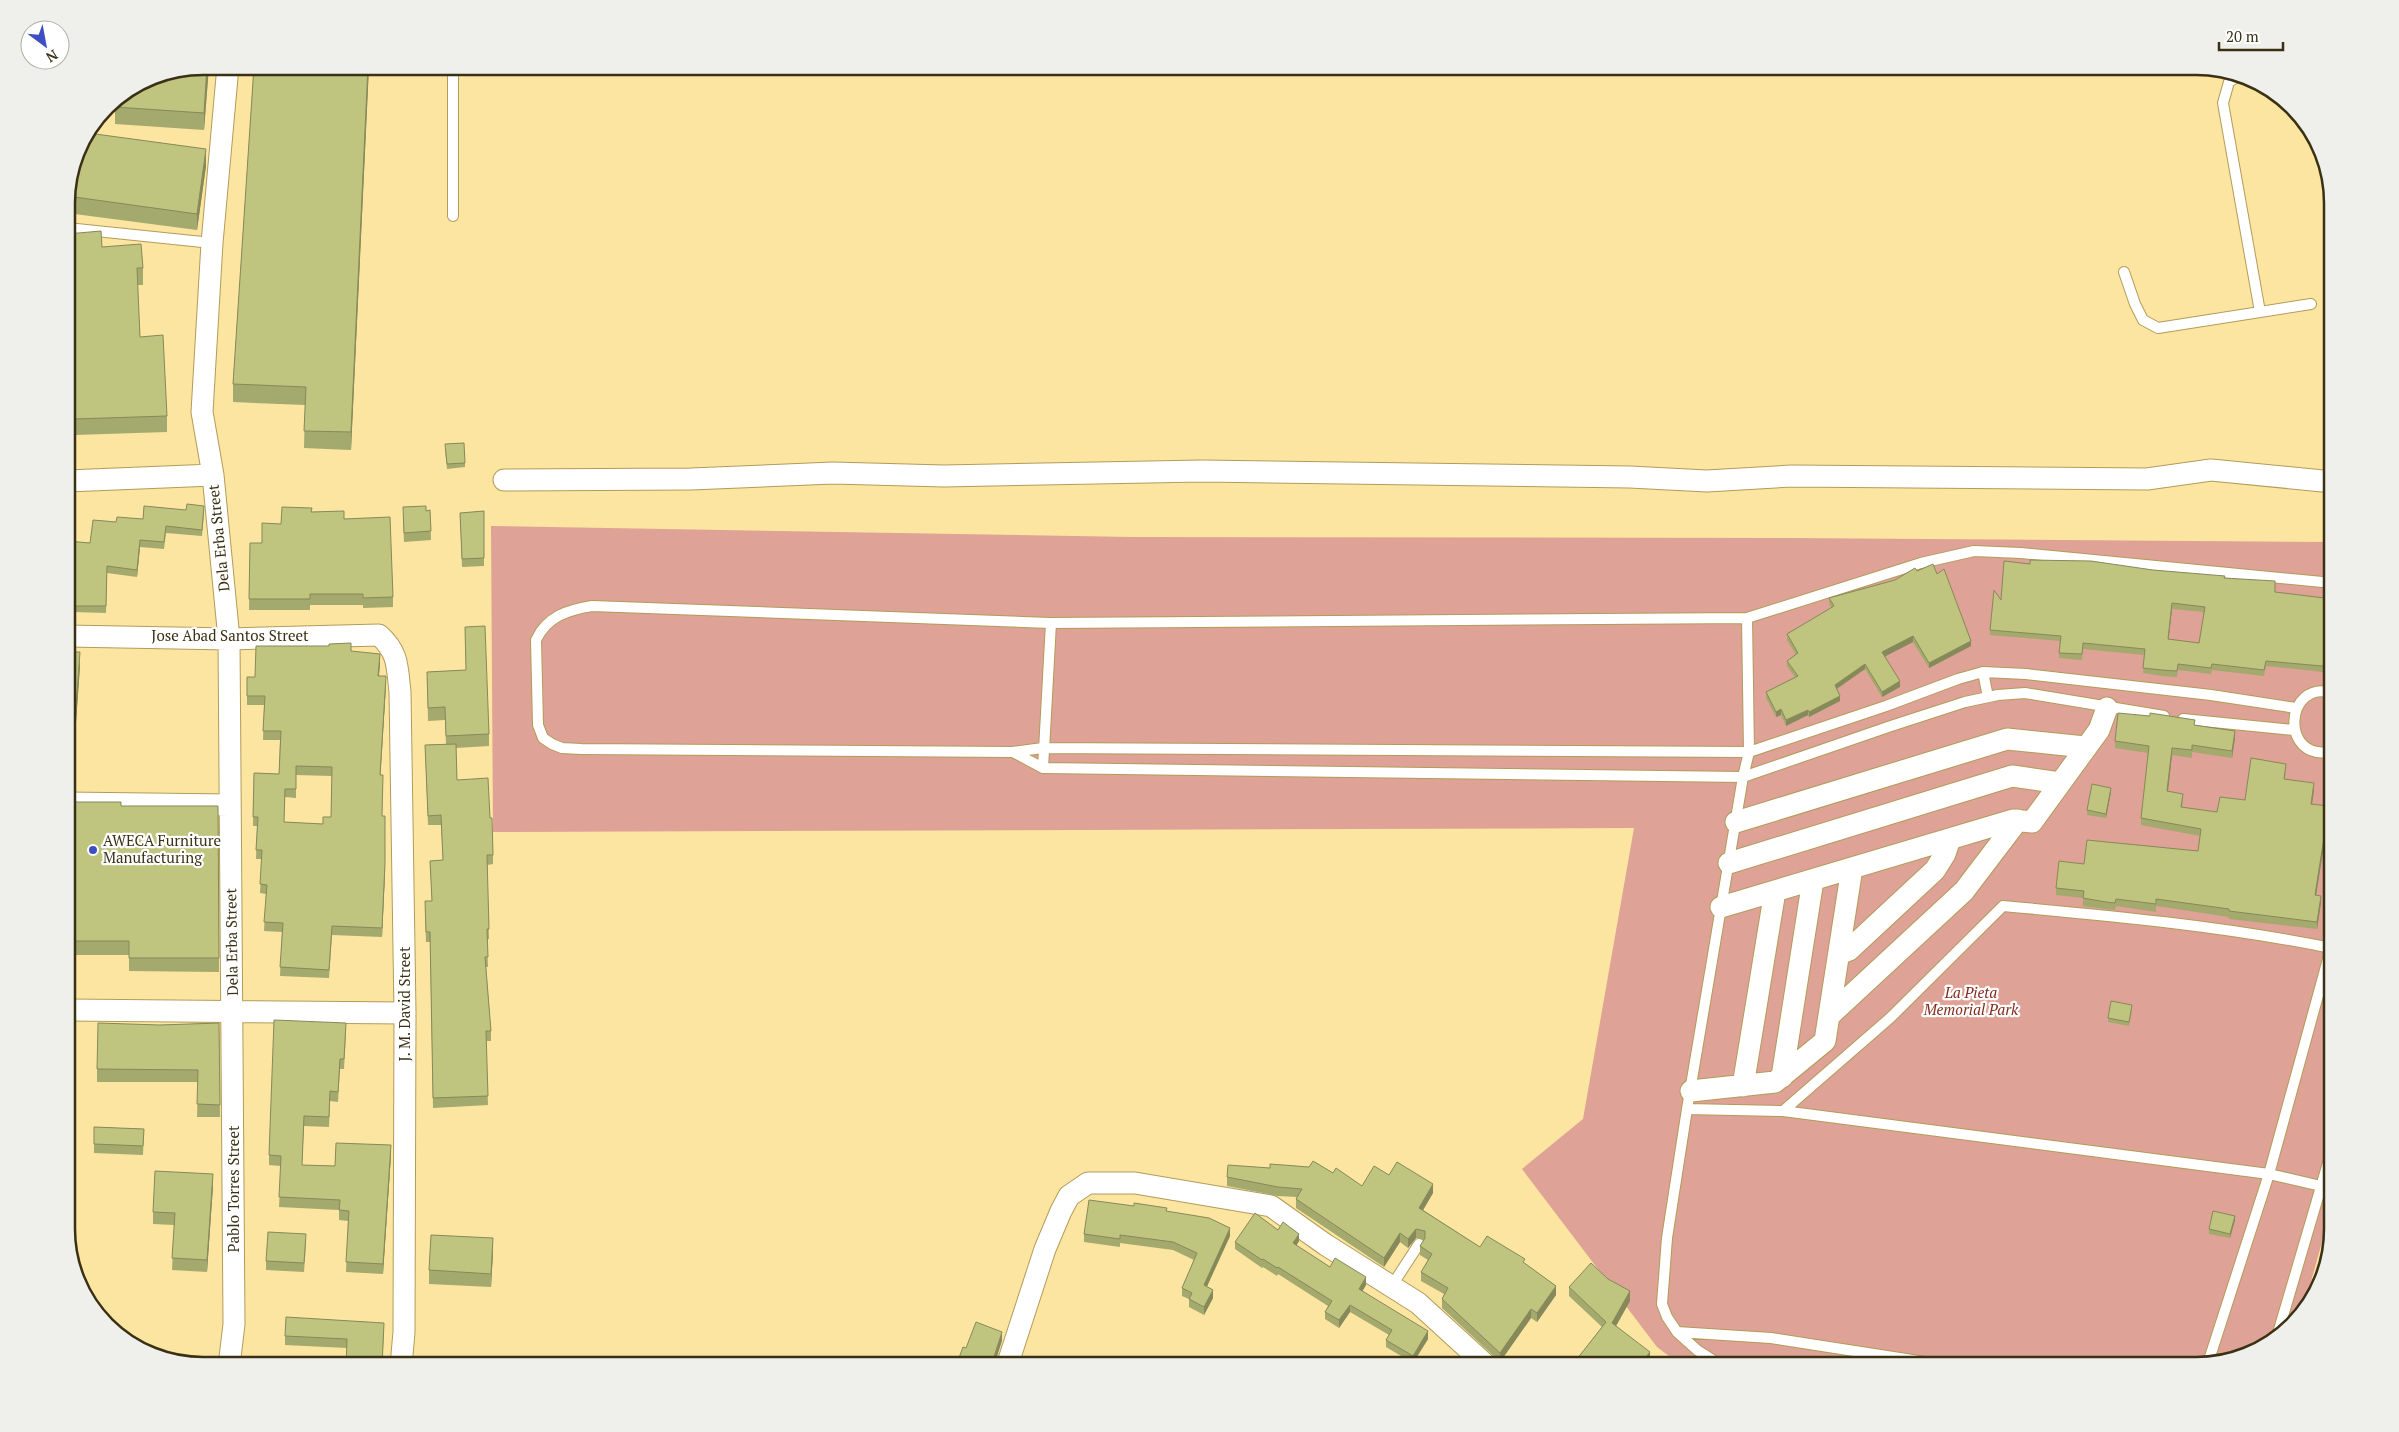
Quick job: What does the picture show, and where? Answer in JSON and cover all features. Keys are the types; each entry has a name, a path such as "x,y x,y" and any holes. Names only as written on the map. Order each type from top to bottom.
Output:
{"street":[{"name":"Dela Erba Street","path":"227,75 212,243 202,412 213,475 229,639 233,1011"},
{"path":"504,480 692,479 834,474 944,476 1202,471 1630,477 1707,481 1791,476 2147,480 2210,470 2324,481"},
{"path":"75,481 213,475"},
{"name":"Jose Abad Santos Street","path":"75,636 229,639 379,635 389,644"},
{"name":"J. M. David Street","path":"389,644 396,655 400,692 405,1013 404,1332 402,1357"},
{"path":"1721,907 2018,820 2032,822 2099,730 2107,708"},
{"path":"1736,822 2007,738 2085,747"},
{"path":"1729,863 2012,776 2060,783"},
{"path":"75,803 230,806"},
{"path":"1829,1016 1964,891 2018,820"},
{"path":"1839,954 1848,950 1936,870 1946,854 1950,839"},
{"path":"1847,901 1889,857"},
{"path":"1689,1100 1743,1086 1775,1082 1825,1041 1852,868"},
{"path":"1782,1077 1813,880"},
{"path":"1743,1086 1775,891"},
{"path":"75,1010 405,1013"},
{"name":"Pablo Torres Street","path":"230,1357 234,1324 233,1011"},
{"path":"1010,1357 1045,1249 1061,1212 1069,1196 1088,1182 1135,1183 1271,1206 1391,1287 1418,1303 1477,1357"}],"lane":[{"path":"453,75 453,216"},
{"path":"2232,80 2229,82 2224,103 2260,312"},
{"path":"75,229 212,243"},
{"path":"2124,272 2135,304 2143,320 2158,328 2311,304"},
{"path":"2296,708 2210,695 2026,674 1983,672 1749,752 1043,748 1012,752 562,748 543,738 538,724 536,640 542,628 550,620 571,610 592,606 1050,623 1747,618 1921,563 1974,551 2021,553 2324,582"},
{"path":"1708,1357 1677,1332 1667,1317 1662,1304 1667,1238 1721,907 1749,752 1747,618"},
{"path":"1043,768 1050,623"},
{"path":"1983,672 1988,697"},
{"path":"2324,692 2310,695 2302,700 2296,708 2294,715 2294,730 2298,738 2312,750 2324,752"},
{"path":"1012,752 1043,768 1743,777 1891,726 1988,697 2025,693 2107,708 2202,722 2294,730"},
{"path":"1783,1111 1890,1018 2003,906 2122,917 2261,934 2324,947"},
{"path":"2210,1356 2269,1174 2324,974"},
{"path":"1689,1100 2269,1174 2321,1186"},
{"path":"2281,1324 2324,1176"},
{"path":"1391,1287 1419,1244"},
{"path":"1677,1332 1771,1338 1894,1357"}],"green space":[{"name":"La Pieta Memorial Park","path":"491,526 1133,537 1787,538 2324,542 2324,1236 2309,1288 2298,1307 2274,1331 2260,1340 2229,1353 2213,1356 1670,1357 1657,1347 1522,1169 1583,1119 1634,828 493,832"}],"building":[{"path":"206,75 204,113 119,107 139,92 170,79"},
{"path":"253,75 368,75 351,432 304,431 306,387 233,384"},
{"path":"96,134 206,149 197,214 75,197 77,178 82,162"},
{"path":"101,231 102,247 141,244 143,268 137,268 140,337 163,335 167,416 75,419 75,233"},
{"path":"464,443 465,463 447,464 445,444"},
{"path":"187,504 204,506 202,530 166,526 164,542 140,540 137,570 107,566 106,606 75,606 75,542 90,543 93,520 116,522 117,517 143,519 144,506 186,510"},
{"path":"426,506 426,511 430,510 431,531 404,533 403,507"},
{"path":"282,507 312,508 311,512 344,511 344,519 390,517 393,597 363,598 363,594 310,594 310,599 249,599 250,543 262,543 262,523 281,524"},
{"path":"484,511 484,558 462,559 460,513"},
{"path":"2030,560 2091,561 2153,570 2225,576 2224,578 2275,581 2275,592 2324,598 2324,666 2266,661 2264,670 2212,664 2211,668 2178,664 2177,671 2143,668 2145,649 2083,643 2082,654 2059,653 2061,636 1990,630 1994,590 2001,600 2004,561 2030,564","holes":["2172,603 2205,607 2199,643 2168,639"]},
{"path":"1933,564 1937,574 1944,569 1971,641 1929,663 1913,636 1882,652 1900,681 1882,692 1865,664 1835,685 1840,696 1809,712 1808,710 1786,720 1781,709 1776,712 1766,692 1798,676 1787,661 1798,653 1787,634 1834,606 1829,598 1895,580 1915,568 1917,571"},
{"path":"485,626 489,734 446,736 445,707 428,708 427,672 466,670 465,627"},
{"path":"351,643 351,651 380,654 378,676 386,676 380,775 383,775 382,816 385,816 382,928 332,926 329,970 280,967 283,923 264,922 267,885 260,884 262,850 256,850 258,817 253,817 254,773 279,774 281,731 263,731 265,696 247,696 247,677 255,677 256,646 329,646 329,644","holes":["296,766 332,767 331,817 323,817 323,824 284,822 285,789 296,789"]},
{"path":"75,652 80,652 75,722"},
{"path":"2118,713 2150,716 2150,713 2195,720 2194,725 2235,731 2232,751 2192,745 2192,750 2172,748 2167,791 2183,794 2181,807 2217,812 2220,797 2245,800 2251,758 2286,764 2284,779 2314,783 2311,804 2324,805 2324,838 2315,895 2321,896 2317,922 2229,911 2229,909 2156,899 2156,904 2116,899 2115,903 2106,902 2083,898 2084,891 2056,888 2059,861 2084,864 2087,840 2198,851 2201,829 2141,818 2149,746 2115,741"},
{"path":"456,744 457,780 488,778 490,818 492,818 493,855 487,855 489,929 487,929 488,957 485,957 491,1031 486,1031 488,1096 433,1098 430,932 426,932 425,901 432,901 430,861 443,860 441,815 428,816 425,745"},
{"path":"2092,784 2111,788 2106,814 2087,810"},
{"path":"75,802 121,802 121,806 218,806 219,958 129,958 129,941 75,941"},
{"path":"2111,1001 2132,1005 2129,1022 2108,1018"},
{"path":"274,1020 346,1023 344,1059 340,1059 338,1092 330,1091 329,1117 304,1116 302,1165 335,1166 336,1143 391,1145 383,1264 346,1262 349,1211 339,1210 340,1200 279,1197 281,1156 269,1155"},
{"path":"98,1023 160,1025 219,1023 220,1105 197,1104 198,1070 97,1069"},
{"path":"94,1127 144,1129 143,1146 94,1144"},
{"path":"1313,1161 1333,1173 1336,1168 1362,1186 1374,1166 1389,1175 1397,1162 1433,1184 1419,1208 1480,1247 1487,1236 1525,1259 1523,1262 1556,1286 1537,1313 1531,1309 1500,1353 1442,1299 1448,1288 1421,1272 1432,1254 1420,1246 1425,1238 1425,1231 1416,1229 1408,1239 1400,1233 1384,1258 1296,1199 1302,1189 1278,1187 1227,1177 1228,1165 1270,1168 1270,1164 1309,1167"},
{"path":"155,1171 213,1174 207,1260 172,1258 175,1213 153,1212"},
{"path":"1089,1200 1134,1206 1134,1203 1167,1208 1166,1211 1209,1218 1230,1228 1204,1285 1213,1290 1204,1307 1189,1299 1192,1293 1182,1288 1197,1253 1173,1242 1120,1235 1120,1239 1084,1234"},
{"path":"2213,1211 2235,1216 2230,1234 2209,1229"},
{"path":"1255,1213 1278,1230 1283,1222 1299,1234 1293,1243 1330,1267 1335,1258 1366,1277 1359,1289 1428,1331 1413,1356 1386,1340 1392,1330 1350,1305 1339,1320 1325,1312 1332,1301 1235,1242"},
{"path":"268,1232 306,1234 304,1263 266,1261"},
{"path":"431,1235 493,1238 491,1274 429,1270"},
{"path":"1591,1263 1608,1279 1630,1291 1612,1323 1650,1352 1646,1357 1579,1357 1606,1322 1569,1287"},
{"path":"286,1317 384,1323 382,1357 346,1357 347,1339 285,1336"},
{"path":"976,1322 1002,1332 994,1357 959,1357 963,1347 966,1348"}],"place":[{"name":"AWECA Furniture Manufacturing","path":"93,850"}]}
